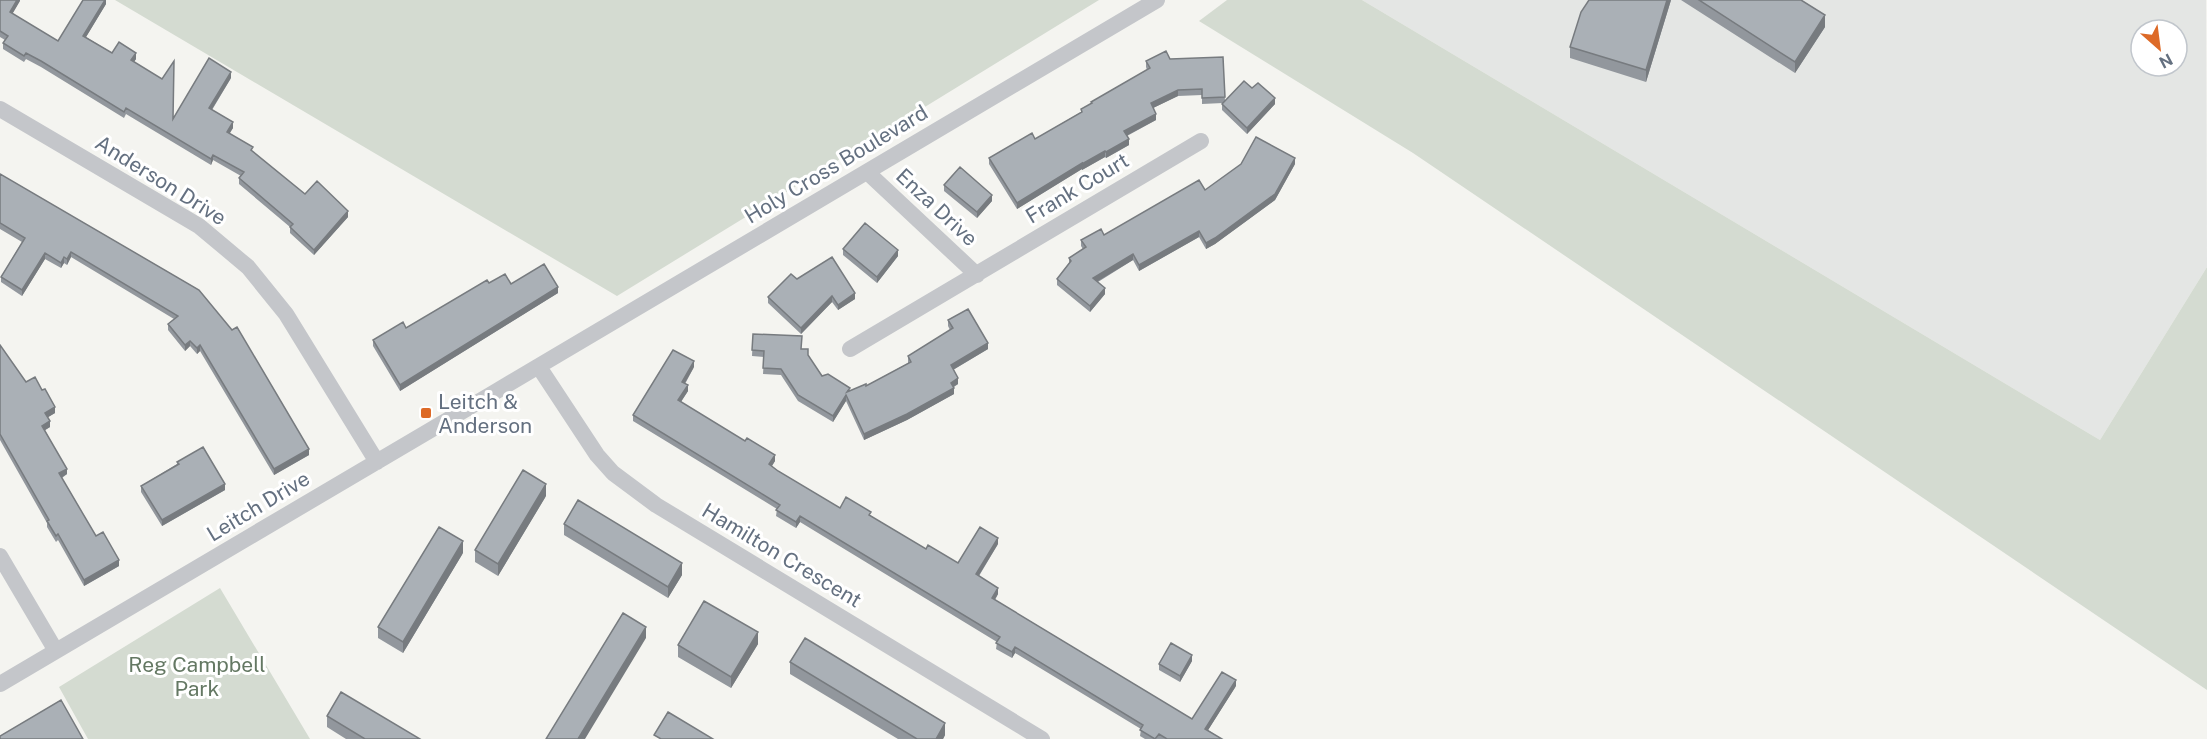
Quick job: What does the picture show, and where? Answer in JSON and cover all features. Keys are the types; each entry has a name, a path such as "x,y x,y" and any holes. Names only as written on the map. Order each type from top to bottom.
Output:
{"street":[{"name":"Holy Cross Boulevard","path":"539,368 1157,0"},
{"name":"Anderson Drive","path":"0,109 199,226 248,267 286,314 377,462"},
{"name":"Frank Court","path":"850,349 1201,141"},
{"name":"Enza Drive","path":"867,172 977,275"},
{"name":"Leitch Drive","path":"0,684 539,368"},
{"name":"Hamilton Crescent","path":"539,368 597,455 613,473 656,505 1042,739"},
{"path":"0,556 56,651"}],"shaded area":[{"path":"1362,0 2206,0 2207,267 2100,440"}],"green space":[{"path":"115,0 1099,0 617,296"},
{"path":"1227,0 1362,0 2100,440 2207,267 2207,690 1413,153 1199,21"},
{"name":"Reg Campbell Park","path":"220,588 310,739 88,739 59,687"}],"building":[{"path":"0,0 17,0 10,12 58,41 83,0 105,0 83,36 112,53 119,42 136,53 131,60 162,79 174,61 173,119 209,58 231,72 209,108 233,122 227,132 253,147 251,150 305,194 317,181 348,211 314,250 290,227 293,224 239,178 244,172 213,155 211,159 126,108 124,112 41,61 26,53 24,56 3,43 8,36 0,31"},
{"path":"1589,0 1667,0 1646,70 1570,47 1581,12"},
{"path":"1699,0 1801,0 1825,15 1795,62"},
{"path":"1166,51 1170,59 1223,57 1225,97 1202,98 1202,89 1178,90 1151,103 1156,114 1124,131 1129,139 1082,163 1017,203 989,158 1032,133 1035,139 1082,112 1081,109 1091,102 1150,68 1146,61"},
{"path":"1244,81 1252,88 1258,83 1275,98 1247,128 1222,104"},
{"path":"1256,137 1295,158 1275,194 1215,238 1206,243 1199,231 1139,265 1133,254 1093,278 1105,288 1090,306 1057,279 1071,261 1069,258 1086,247 1081,240 1101,229 1104,235 1199,180 1205,190 1241,164"},
{"path":"960,167 992,195 977,212 944,185"},
{"path":"0,174 199,290 232,330 237,327 309,449 274,469 200,345 197,348 190,341 185,345 168,324 178,316 71,252 67,259 64,257 61,263 45,253 22,290 1,277 25,238 0,223"},
{"path":"865,223 898,250 877,277 843,249"},
{"path":"832,257 855,293 838,305 832,296 801,328 768,297 791,274 797,279"},
{"path":"544,264 558,287 400,385 373,340 403,322 406,328 487,280 489,283 505,274 511,284"},
{"path":"968,309 988,343 951,365 958,378 951,383 954,388 864,434 846,395 833,416 798,395 781,369 763,368 764,351 752,350 753,334 802,336 801,349 808,349 808,355 822,376 828,374 850,388 847,392 866,384 866,386 911,362 908,356 953,328 948,320"},
{"path":"0,345 26,382 35,377 55,407 45,413 50,421 42,426 67,469 59,473 96,536 103,532 119,560 84,580 58,534 56,536 47,521 49,520 0,434"},
{"path":"673,350 694,361 682,382 688,385 678,400 745,441 747,438 775,455 769,464 840,508 846,497 871,512 869,515 926,549 928,545 958,563 980,527 998,538 976,574 998,588 992,598 1192,719 1222,672 1236,680 1205,729 1222,739 1167,739 1159,734 1155,739 1140,730 1143,725 1015,647 1012,652 996,643 1000,637 800,516 796,522 776,510 780,505 633,415"},
{"path":"203,447 225,484 162,520 141,486"},
{"path":"523,470 546,484 498,564 475,550"},
{"path":"578,500 682,563 668,587 564,524"},
{"path":"439,527 463,541 403,642 378,627"},
{"path":"704,601 758,632 731,677 678,645"},
{"path":"623,613 646,627 578,739 546,739"},
{"path":"805,638 945,723 936,739 917,739 790,662"},
{"path":"1171,643 1192,655 1180,676 1159,664"},
{"path":"341,692 420,739 365,739 327,716"},
{"path":"61,700 83,739 0,739 0,736"},
{"path":"668,712 713,739 661,739 654,735"}],"place":[{"name":"Leitch & Anderson","path":"426,413"}]}
